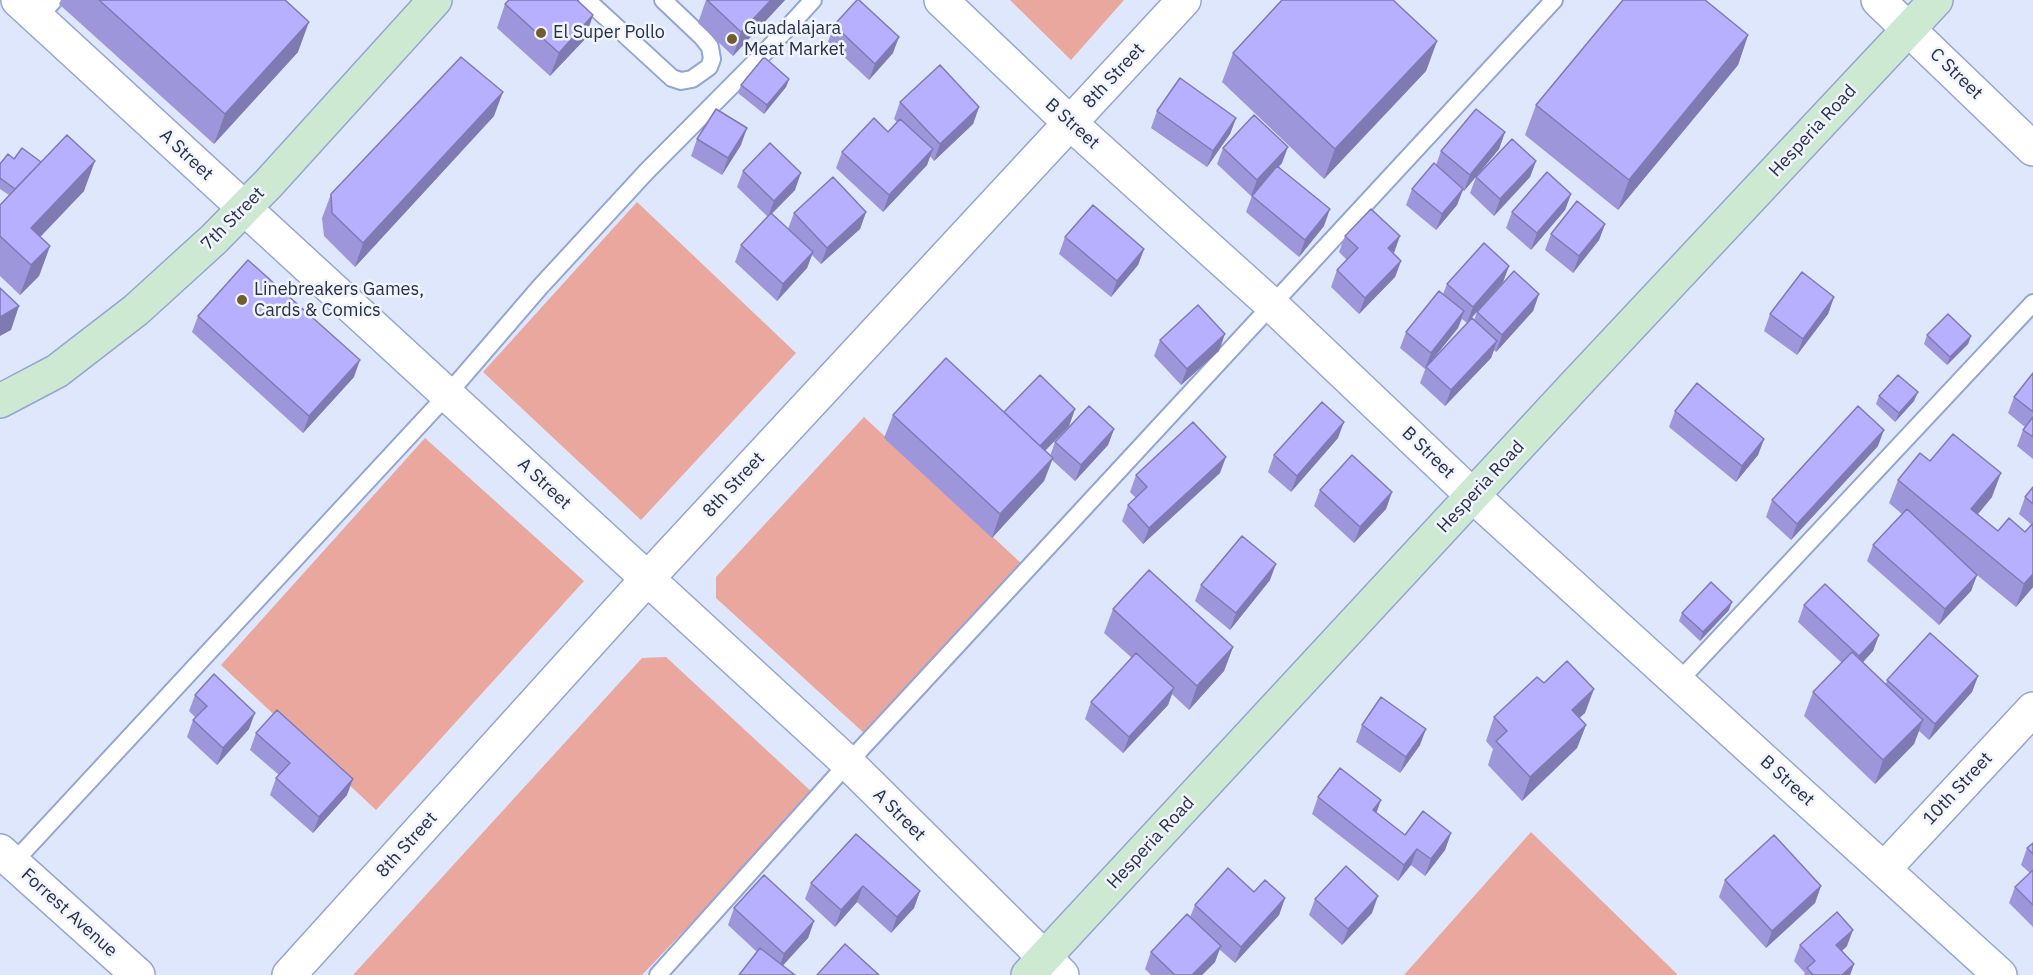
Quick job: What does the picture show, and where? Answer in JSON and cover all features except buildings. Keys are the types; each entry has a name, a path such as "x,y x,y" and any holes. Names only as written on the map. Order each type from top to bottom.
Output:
{"main road":[{"name":"7th Street","path":"0,401 57,371 136,310 245,209 435,0"},
{"name":"Hesperia Road","path":"1045,969 1473,496 1936,0"}],"street":[{"name":"B Street","path":"940,0 1070,123 1273,306 1473,496 2001,975"},
{"name":"8th Street","path":"289,975 647,579 1184,0"},
{"name":"C Street","path":"1878,0 2033,149"},
{"name":"A Street","path":"37,6 245,209 848,764 1045,969"},
{"name":"10th Street","path":"1884,869 2033,709"},
{"name":"Forrest Avenue","path":"7,857 138,975"}],"lane":[{"path":"587,0 672,78 681,81 692,79 709,67 712,59 710,47 663,0"},
{"path":"7,857 447,395 540,287 813,0"},
{"path":"667,972 848,764 1554,0"},
{"path":"1678,682 2033,303"}],"shaded area":[{"path":"1010,0 1124,0 1071,60"},
{"path":"637,202 796,353 641,520 483,372"},
{"path":"864,417 1023,565 864,733 716,598 716,577"},
{"path":"425,438 584,581 376,810 221,665"},
{"path":"666,657 814,794 642,975 353,975 642,658"},
{"path":"1531,832 1678,975 1404,975"}],"place":[{"name":"El Super Pollo","path":"541,33"},
{"name":"Guadalajara Meat Market","path":"732,39"},
{"name":"Linebreakers Games, Cards & Comics","path":"242,300"}]}
